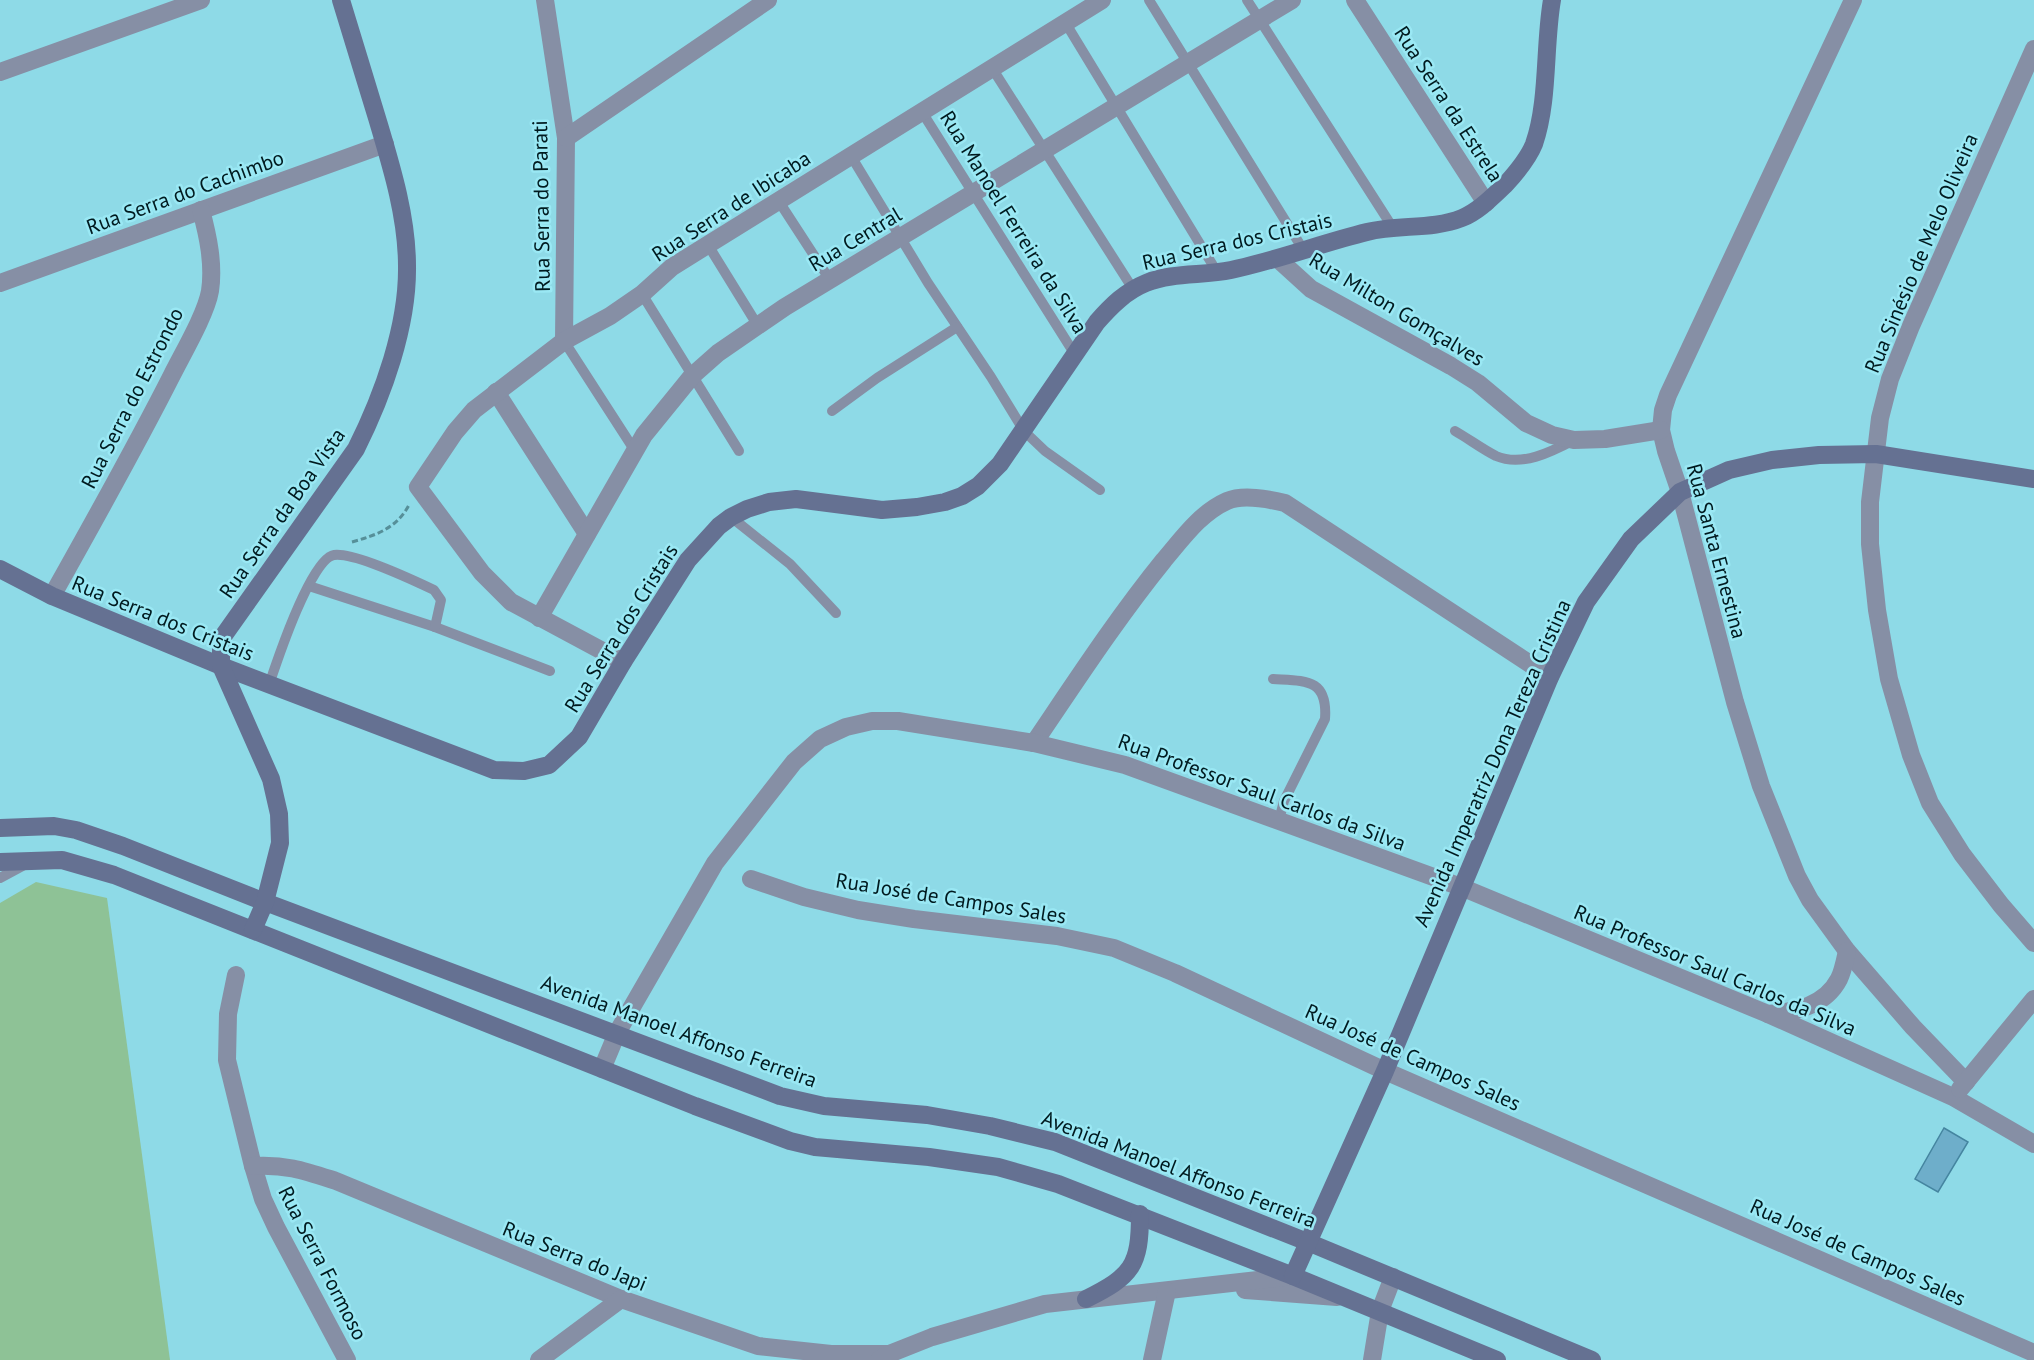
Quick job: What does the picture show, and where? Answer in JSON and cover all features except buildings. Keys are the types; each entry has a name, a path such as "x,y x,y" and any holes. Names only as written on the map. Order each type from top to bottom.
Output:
{"main road":[{"name":"Rua Serra da Boa Vista","path":"221,666 221,645 225,635 356,449 371,419 389,369 405,299 407,265 404,228 385,144 341,0"},
{"name":"Rua Serra dos Cristais","path":"0,569 52,596 221,666 494,770 525,771 549,765 579,737 623,662 688,560 719,526 731,517 769,502 796,499 882,510 917,507 962,496 978,486 1000,464 1074,353 1109,308 1133,289 1164,277 1217,272 1278,259 1368,231 1436,224 1462,218 1486,203 1517,172 1533,146 1540,117 1552,0"},
{"name":"Avenida Imperatriz Dona Tereza Cristina","path":"1293,1276 1310,1243 1385,1071 1550,677 1587,602 1631,539 1680,492 1729,470 1772,460 1819,455 1876,454 2034,479"},
{"path":"221,666 271,779 279,814 280,843 265,902 253,930"},
{"name":"Avenida Manoel Affonso Ferreira","path":"0,828 54,826 76,830 129,848 265,902 780,1096 824,1106 927,1115 990,1126 1056,1142 1310,1243 1592,1360"},
{"path":"0,862 62,860 114,874 695,1106 790,1141 814,1147 929,1157 998,1167 1058,1184 1140,1214 1497,1360"},
{"path":"1086,1299 1113,1285 1124,1277 1131,1267 1138,1245 1140,1214"}],"street":[{"path":"0,72 201,0"},
{"name":"Rua Serra do Parati","path":"545,0 567,138 564,341"},
{"path":"567,138 768,0"},
{"name":"Rua Serra de Ibicaba","path":"417,487 455,432 474,410 564,341 610,316 642,294 672,267 1102,0"},
{"name":"Rua Central","path":"539,618 644,435 692,376 718,353 830,280 1292,0"},
{"name":"Rua Serra da Estrela","path":"1355,0 1486,203"},
{"name":"Rua Santa Ernestina","path":"1853,0 1668,395 1663,410 1661,430 1680,492 1735,702 1761,786 1797,876 1810,900 1847,951 1913,1027 1966,1082"},
{"name":"Rua Sinésio de Melo Oliveira","path":"2034,49 1911,326 1890,379 1880,418 1869,502 1870,544 1877,610 1889,679 1911,755 1930,803 1962,854 2001,905 2034,942"},
{"name":"Rua Serra do Cachimbo","path":"0,283 385,144"},
{"name":"Rua Serra do Estrondo","path":"52,596 160,399 197,325 210,292 211,264 201,210"},
{"name":"Rua Milton Gomçalves","path":"1278,259 1311,289 1451,366 1478,383 1526,423 1552,435 1574,440 1605,439 1661,430"},
{"path":"496,392 587,534"},
{"path":"417,487 482,573 511,602 623,662"},
{"path":"1034,743 1131,601 1207,512 1229,500 1262,497 1285,503 1550,677"},
{"name":"Rua Professor Saul Carlos da Silva","path":"602,1069 617,1033 715,863 794,762 820,739 846,727 872,721 898,721 1034,743 1125,765 1461,887 1768,1014 1953,1097 2034,1144"},
{"name":"Rua José de Campos Sales","path":"751,879 804,897 858,910 1058,936 1114,948 1175,972 1385,1071 2034,1353"},
{"path":"1768,1014 1796,1012 1821,1000 1838,979 1847,951"},
{"name":"Rua Serra Formoso","path":"236,975 228,1014 227,1060 253,1166 263,1199 276,1227 347,1360"},
{"path":"1953,1097 2034,999"},
{"name":"Rua Serra do Japi","path":"253,1166 277,1165 299,1169 336,1181 621,1299 758,1346 884,1357 983,1321 1045,1304 1192,1287"},
{"path":"1192,1287 1293,1276"},
{"path":"1372,1360 1380,1311 1393,1277"},
{"path":"1192,1287 1286,1292 1349,1299"},
{"path":"1152,1360 1167,1291"},
{"path":"539,1360 621,1299"}],"lane":[{"path":"1149,0 1304,251"},
{"path":"1247,0 1393,228"},
{"path":"1065,22 1217,272"},
{"path":"992,68 1133,289"},
{"name":"Rua Manoel Ferreira da Silva","path":"922,112 1074,353"},
{"path":"851,156 928,283 1024,431 1045,451 1100,490"},
{"path":"778,200 830,280"},
{"path":"708,245 758,326"},
{"path":"642,294 740,451"},
{"path":"832,411 957,327"},
{"path":"564,341 635,451"},
{"path":"1455,430 1498,457 1525,460 1551,452 1574,440"},
{"path":"731,517 790,564 836,613"},
{"path":"269,684 298,605 319,566 335,554 355,558 434,590 441,600 435,627"},
{"path":"309,586 435,627 550,672"},
{"path":"1273,679 1310,681 1321,691 1326,704 1325,719 1284,801 1279,820"},
{"path":"0,878 34,860"}],"path":[{"path":"343,544 387,531 402,517 417,487"}],"green space":[{"path":"36,882 107,898 170,1360 0,1360 0,903"}]}
